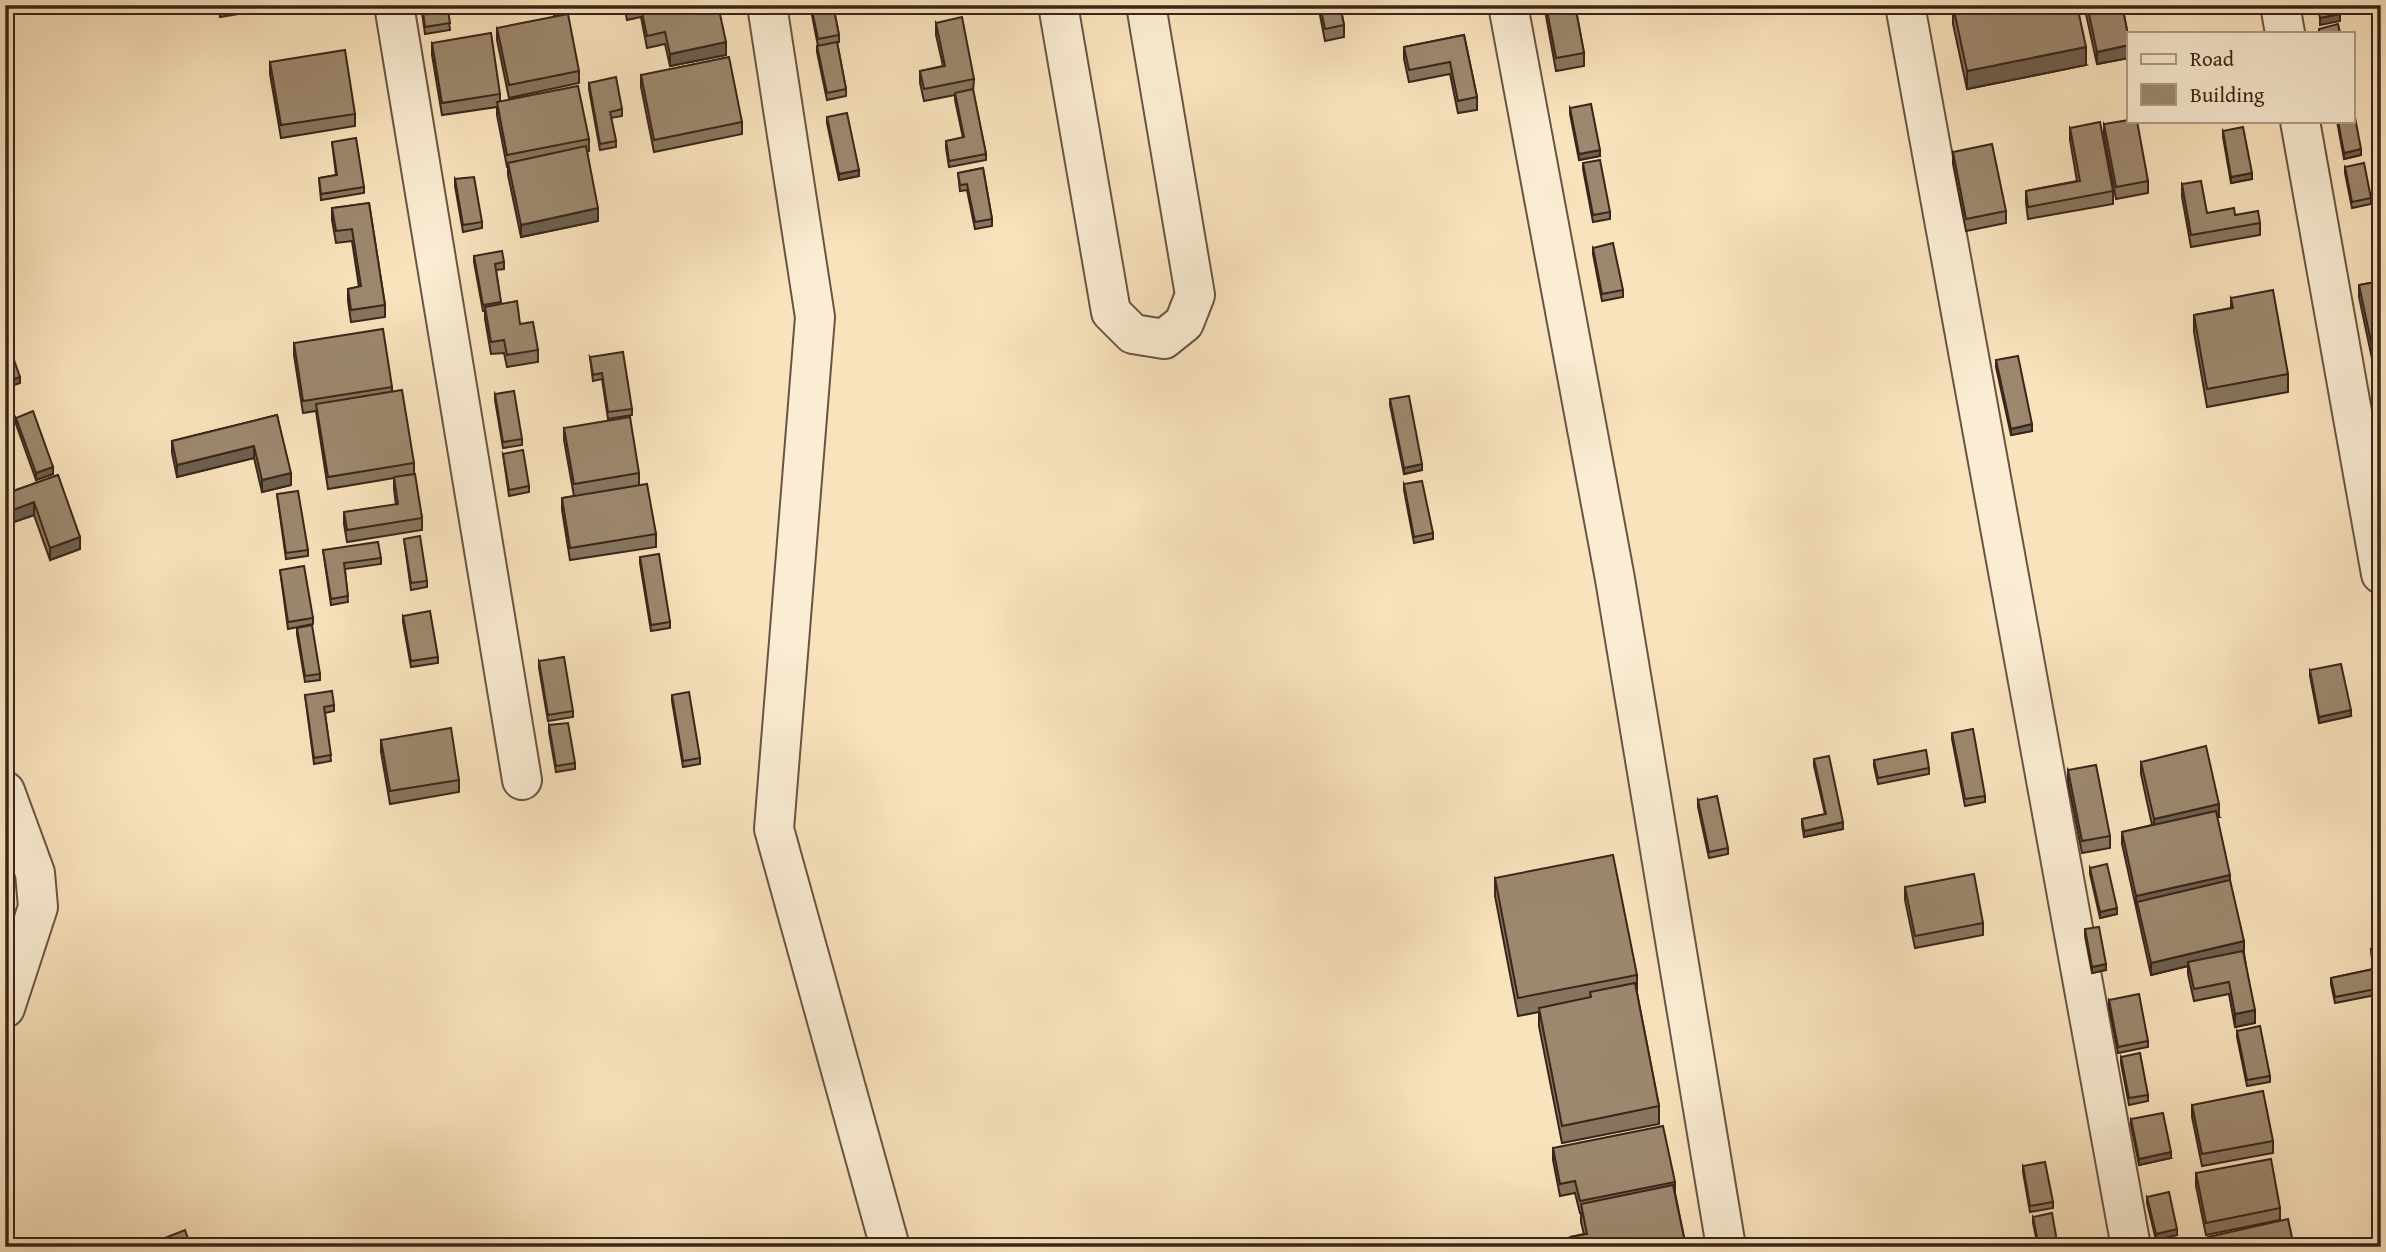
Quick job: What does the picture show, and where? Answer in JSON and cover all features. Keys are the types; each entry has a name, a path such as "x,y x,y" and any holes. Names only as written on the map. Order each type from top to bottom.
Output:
{"street":[{"path":"394,5 522,780"},
{"path":"767,5 815,317 774,830 890,1247"},
{"path":"1058,5 1111,312 1133,334 1164,339 1184,323 1195,295 1146,5"},
{"path":"1508,5 1615,579 1726,1247"},
{"path":"1905,5 2131,1247"},
{"path":"2280,5 2285,32"},
{"path":"2300,122 2381,574"},
{"path":"5,791 35,873 38,907 16,949 5,1008"}],"building":[{"path":"422,5 447,5 450,23 425,27"},
{"path":"654,5 718,5 726,42 670,54 665,32 647,36 641,8"},
{"path":"811,5 833,5 839,35 818,39"},
{"path":"1320,5 1340,5 1344,25 1325,29"},
{"path":"1546,5 1575,5 1584,53 1556,58"},
{"path":"2077,5 2086,47 1967,71 1953,6"},
{"path":"2087,5 2122,5 2127,45 2097,52"},
{"path":"2317,5 2338,5 2340,14 2320,18"},
{"path":"568,14 579,71 509,85 497,28"},
{"path":"962,17 974,79 924,89 920,71 945,66 936,23"},
{"path":"2338,24 2340,32 2319,32 2319,29"},
{"path":"491,33 500,94 442,103 432,43"},
{"path":"1464,35 1477,97 1458,101 1450,62 1409,70 1404,47"},
{"path":"837,42 846,89 827,93 817,46"},
{"path":"345,50 355,114 281,125 270,62"},
{"path":"729,57 742,122 654,140 641,75"},
{"path":"616,77 622,109 610,112 616,141 600,144 589,83"},
{"path":"578,86 589,139 507,155 497,102"},
{"path":"973,89 986,154 949,161 946,141 964,137 955,93"},
{"path":"1591,104 1600,150 1579,154 1570,108"},
{"path":"2354,112 2361,149 2344,153 2338,122 2354,122"},
{"path":"847,113 859,170 839,174 827,117"},
{"path":"2127,120 2137,122 2148,181 2116,187 2104,124"},
{"path":"2100,122 2113,191 2028,207 2026,191 2080,181 2070,128"},
{"path":"2243,127 2252,173 2231,177 2223,131"},
{"path":"356,138 364,187 321,194 319,178 337,175 332,142"},
{"path":"1992,144 2006,211 1966,219 1953,152"},
{"path":"586,146 598,208 521,225 508,163"},
{"path":"1600,160 1610,212 1593,215 1583,163"},
{"path":"2364,163 2371,198 2352,202 2345,167"},
{"path":"983,168 992,219 975,222 967,184 960,185 958,173"},
{"path":"474,177 482,222 463,225 455,179"},
{"path":"2201,181 2207,213 2234,208 2235,215 2258,211 2260,223 2191,235 2182,184"},
{"path":"369,203 385,305 351,310 348,289 361,286 352,229 336,231 332,208"},
{"path":"1613,243 1623,290 1602,294 1593,248"},
{"path":"502,251 504,262 495,264 501,302 483,305 474,256"},
{"path":"2381,281 2381,355 2374,356 2359,285"},
{"path":"2273,290 2288,374 2207,389 2194,315 2233,308 2231,298"},
{"path":"517,301 520,324 533,322 538,350 507,355 504,340 491,342 485,307"},
{"path":"383,329 392,387 303,401 294,343"},
{"path":"623,352 632,409 608,412 602,373 593,375 590,357"},
{"path":"2018,356 2032,424 2011,429 1996,360"},
{"path":"14,360 20,377 5,382 5,363"},
{"path":"402,390 414,463 328,477 316,404"},
{"path":"514,391 522,439 503,442 495,394"},
{"path":"1409,396 1422,464 1404,468 1390,399"},
{"path":"33,411 53,467 36,473 16,418"},
{"path":"277,415 291,473 262,480 254,446 177,465 172,441"},
{"path":"630,417 639,473 574,484 564,428"},
{"path":"523,450 529,486 509,490 503,454"},
{"path":"415,474 422,518 347,530 344,512 398,504 394,477"},
{"path":"58,475 80,537 50,548 34,502 5,513 5,494"},
{"path":"1422,481 1433,533 1414,537 1404,484"},
{"path":"647,484 656,534 570,548 562,498"},
{"path":"298,491 308,550 286,553 277,494"},
{"path":"420,536 427,581 411,583 404,539"},
{"path":"378,542 381,558 344,563 348,596 331,599 323,550"},
{"path":"659,554 670,622 651,625 640,557"},
{"path":"304,566 313,618 288,622 280,570"},
{"path":"430,611 438,657 411,661 403,616"},
{"path":"312,625 320,674 305,676 297,628"},
{"path":"564,657 573,711 548,715 539,661"},
{"path":"2341,664 2351,710 2319,717 2310,670"},
{"path":"332,691 334,705 324,707 331,755 314,758 305,695"},
{"path":"689,692 700,758 683,761 672,695"},
{"path":"568,723 575,763 556,766 549,725"},
{"path":"451,728 459,780 390,791 381,740"},
{"path":"1973,729 1985,796 1965,799 1952,733"},
{"path":"2206,746 2219,804 2154,819 2141,762"},
{"path":"1926,750 1929,768 1878,778 1874,760"},
{"path":"1829,756 1843,822 1804,831 1802,819 1826,814 1814,759"},
{"path":"2096,765 2110,836 2082,841 2068,770"},
{"path":"1717,796 1728,848 1709,852 1698,800"},
{"path":"2216,811 2230,875 2136,896 2122,832"},
{"path":"1613,855 1637,975 1518,998 1495,878"},
{"path":"2107,864 2117,908 2100,912 2090,868"},
{"path":"1974,874 1983,923 1915,936 1905,887"},
{"path":"2230,880 2244,941 2151,963 2137,902"},
{"path":"2099,927 2106,964 2092,967 2085,929"},
{"path":"2381,948 2381,988 2335,997 2331,978 2374,969 2371,949"},
{"path":"2243,951 2255,1010 2235,1014 2229,982 2194,989 2188,962"},
{"path":"1635,983 1659,1106 1562,1126 1539,1008 1591,997 1590,992"},
{"path":"2139,994 2148,1041 2118,1047 2109,1000"},
{"path":"2260,1026 2270,1076 2247,1080 2237,1031"},
{"path":"2140,1053 2148,1095 2129,1098 2121,1057"},
{"path":"2263,1091 2273,1141 2202,1154 2192,1105"},
{"path":"2163,1113 2171,1152 2139,1159 2131,1119"},
{"path":"1663,1126 1675,1182 1580,1201 1575,1181 1560,1184 1553,1148"},
{"path":"2271,1159 2280,1208 2206,1223 2196,1173"},
{"path":"2045,1162 2053,1202 2030,1206 2023,1166"},
{"path":"1673,1185 1686,1247 1572,1247 1570,1237 1587,1234 1581,1204"},
{"path":"2169,1192 2177,1229 2156,1234 2147,1197"},
{"path":"2052,1213 2058,1247 2039,1247 2033,1217"},
{"path":"2288,1219 2294,1247 2210,1247 2208,1237"},
{"path":"185,1230 191,1247 142,1247"}]}
